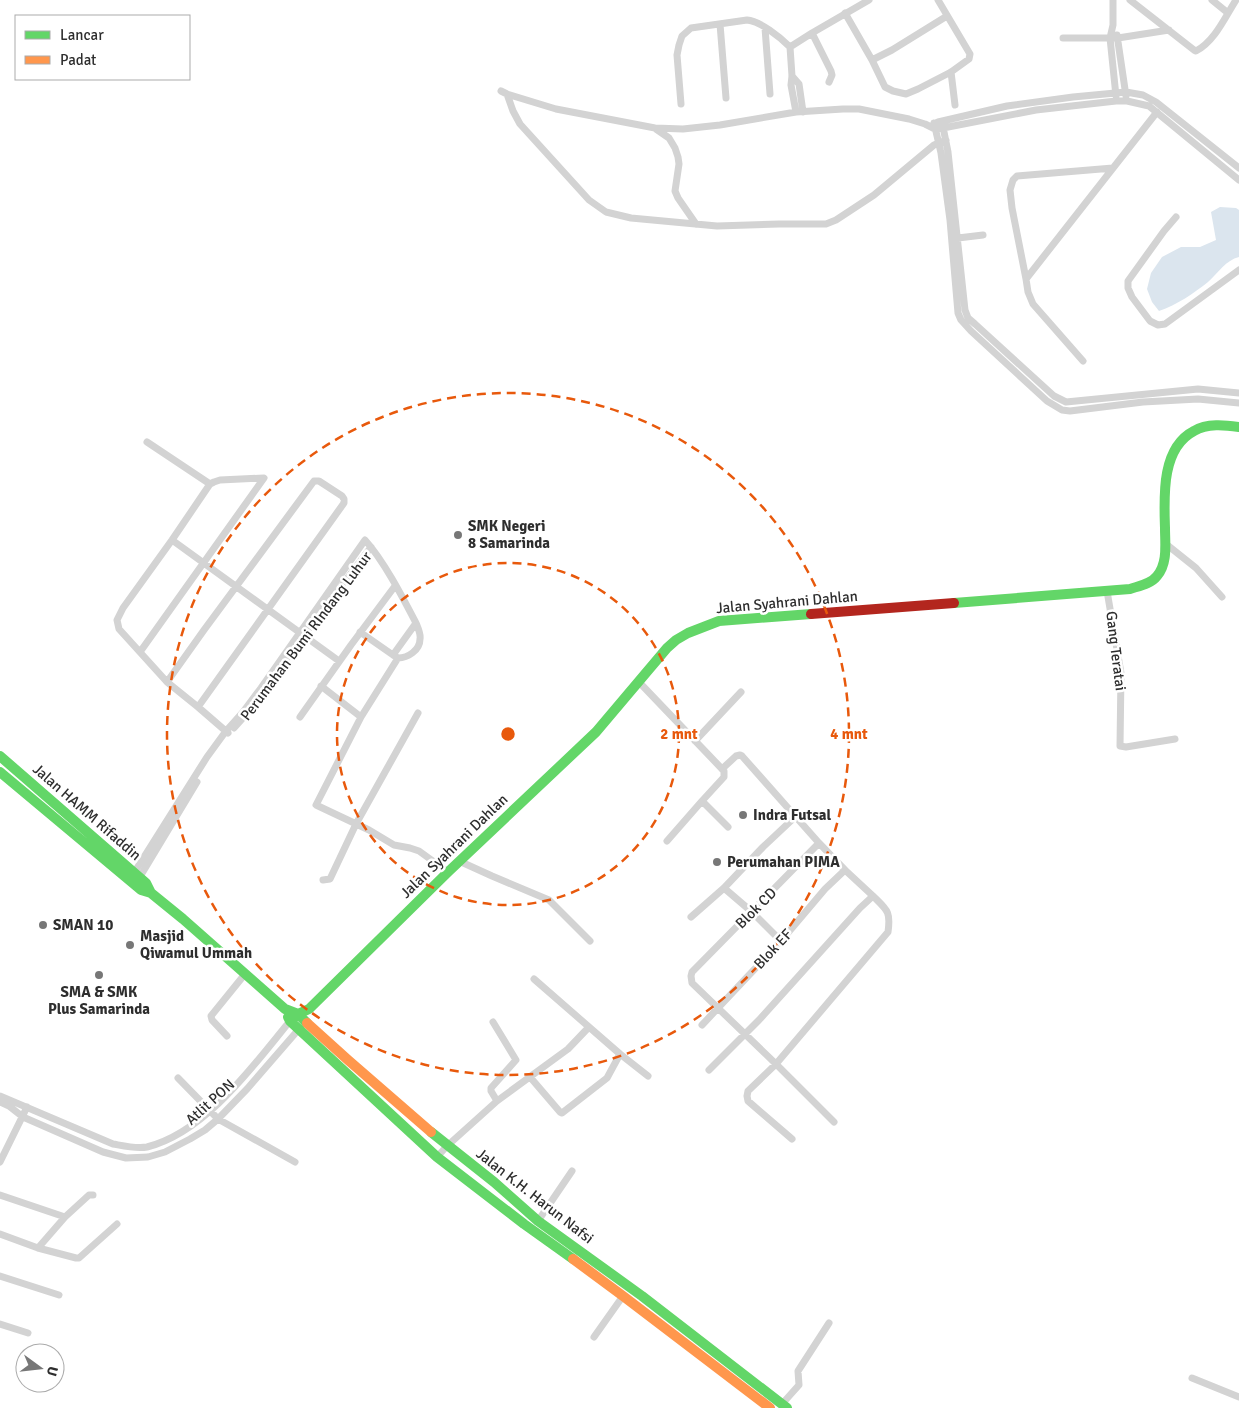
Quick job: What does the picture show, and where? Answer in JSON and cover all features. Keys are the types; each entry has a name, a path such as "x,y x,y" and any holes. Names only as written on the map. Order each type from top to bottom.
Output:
{"main road":[{"name":"Jalan Syahrani Dahlan","path":"301,1021 309,1010 445,870 459,861 596,732 671,643 691,630 719,621 1130,589 1150,583 1159,576 1165,557 1165,485 1168,466 1174,450 1183,438 1194,430 1210,426 1239,427"},
{"name":"Jalan HAMM Rifaddin","path":"0,756 134,879 141,890 151,893 183,919 301,1021"},
{"name":"Jalan HAMM Rifaddin","path":"0,772 134,879"},
{"name":"Jalan HAMM Rifaddin","path":"285,1009 290,1021"},
{"name":"Jalan K.H. Harun Nafsi","path":"290,1021 301,1021 538,1221 618,1279 784,1406"},
{"name":"Jalan K.H. Harun Nafsi","path":"301,1021 437,1157 524,1224 623,1296 767,1407"},
{"path":"612,1288 618,1279"}],"street":[{"path":"790,47 869,0"},
{"path":"845,13 885,87 906,94 951,72 969,59 970,54 938,0"},
{"path":"1113,0 1113,25 1110,38 1116,97"},
{"path":"1130,0 1194,50 1198,50 1215,34 1236,0"},
{"path":"1212,0 1228,13"},
{"path":"872,60 947,16"},
{"path":"681,104 677,55 682,36 691,28 747,20 753,21 765,28 790,47 791,86 799,112"},
{"path":"720,24 726,98"},
{"path":"1113,25 1118,38 1127,101"},
{"path":"765,28 770,94"},
{"path":"1063,38 1118,38 1169,30"},
{"path":"812,33 831,71 832,75 829,82"},
{"path":"951,72 955,106"},
{"path":"942,141 874,195 836,220 826,224 717,226 631,218 606,212 589,200 520,124 504,92 556,109 656,128 683,129 720,126 799,112 843,108 859,109 925,124 939,125 1116,97 1126,92 1143,95 1156,102 1238,166 1230,174"},
{"path":"1116,97 1149,106 1230,174 1239,179"},
{"path":"1026,279 1157,112"},
{"path":"939,125 958,313 961,320 971,331 1047,401 1062,410 1070,411 1143,402 1198,399 1239,403"},
{"path":"656,128 669,138 675,148 679,164 675,191 696,224"},
{"path":"942,141 948,152 964,310 968,318 1054,396 1066,402 1074,402 1198,390 1239,394"},
{"path":"1083,361 1033,304 1028,292 1010,190 1013,180 1017,176 1113,168"},
{"path":"1176,217 1128,282 1128,288 1132,297 1150,322 1158,325 1166,324 1239,270"},
{"path":"958,238 983,235"},
{"path":"147,442 210,484"},
{"path":"140,652 264,478 220,480 210,484 117,617 119,629 166,682 228,732"},
{"path":"166,682 315,480 342,496 344,504 198,706"},
{"path":"172,540 339,661"},
{"path":"302,634 365,540 371,547"},
{"path":"1166,544 1196,568 1222,597"},
{"name":"Perumahan Bumi RIndang Luhur","path":"134,879 207,757 251,709 302,634 371,547 416,623"},
{"path":"300,717 395,586"},
{"name":"Gang Teratai","path":"1107,590 1122,674 1120,746 1126,747 1175,739"},
{"path":"360,632 395,657 410,654 418,647 420,638 416,623"},
{"path":"416,623 361,717 315,804 394,845 419,851 445,870"},
{"path":"638,681 725,773 724,777 667,841"},
{"path":"321,686 361,717"},
{"path":"695,741 741,692"},
{"path":"323,880 330,879 356,824 418,713"},
{"path":"722,769 740,754 819,843 884,907 889,915 888,932 776,1064 748,1092 748,1101 792,1138"},
{"path":"702,801 728,827"},
{"path":"691,917 724,888 763,846 795,816"},
{"name":"Blok CD","path":"718,1007 692,983 692,972 819,843"},
{"path":"459,861 549,900 590,941"},
{"name":"Blok EF","path":"702,1025 781,942 826,889 845,870"},
{"path":"724,888 752,912 781,942"},
{"path":"709,1070 759,1020 873,896"},
{"path":"227,1036 212,1020 211,1016 245,974"},
{"path":"534,980 648,1076"},
{"path":"718,1007 834,1122"},
{"name":"Atlit PON","path":"0,1096 113,1144 132,1148 147,1147 180,1133 199,1121 221,1102 290,1021"},
{"name":"Atlit PON","path":"0,1102 9,1106 22,1117 103,1152 126,1158 148,1158 165,1152 190,1139 218,1119 247,1089 301,1021"},
{"path":"493,1022 516,1060 491,1088 497,1101"},
{"path":"437,1157 497,1101 568,1048 589,1027"},
{"path":"530,1077 560,1112 564,1112 607,1078 620,1054"},
{"path":"178,1078 218,1119 295,1162"},
{"path":"0,1162 27,1107"},
{"path":"538,1221 572,1171"},
{"path":"0,1195 65,1217"},
{"path":"38,1248 65,1217 89,1195 93,1195"},
{"path":"0,1234 38,1248 72,1258 79,1258 117,1224"},
{"path":"0,1276 59,1295"},
{"path":"594,1337 623,1296"},
{"path":"784,1406 799,1386 798,1371 829,1323"},
{"path":"0,1324 28,1334"},
{"path":"1192,1378 1239,1397"}],"shaded area":[{"path":"1220,207 1236,208 1239,210 1239,257 1226,264 1208,282 1191,294 1159,311 1152,302 1147,289 1151,273 1162,257 1181,247 1200,247 1216,240 1211,212"}],"traffic: fast":[{"path":"954,603 1130,589 1152,581 1161,571 1163,565 1165,547 1165,488 1170,461 1175,449 1183,439 1199,428 1216,425 1239,427"},
{"path":"290,1021 298,1014 309,1009 448,872 596,732 667,648 676,640 688,633 719,621 811,614"},
{"path":"0,756 146,883 151,893"},
{"path":"0,772 141,890 151,893 183,919 285,1009 298,1014 307,1023"},
{"path":"288,1017 290,1021 437,1157 573,1259"},
{"path":"431,1132 494,1182 538,1221 642,1296 787,1408"}],"traffic: slow":[{"path":"307,1023 431,1132"},
{"path":"573,1259 770,1408"}],"traffic: jam":[{"path":"811,614 954,603"}],"place":[{"name":"SMK Negeri 8 Samarinda","path":"458,535"},
{"name":"Indra Futsal","path":"743,815"},
{"name":"Perumahan PIMA","path":"717,862"},
{"name":"SMAN 10","path":"43,925"},
{"name":"Masjid Qiwamul Ummah","path":"130,945"},
{"name":"SMA & SMK Plus Samarinda","path":"99,975"}]}
